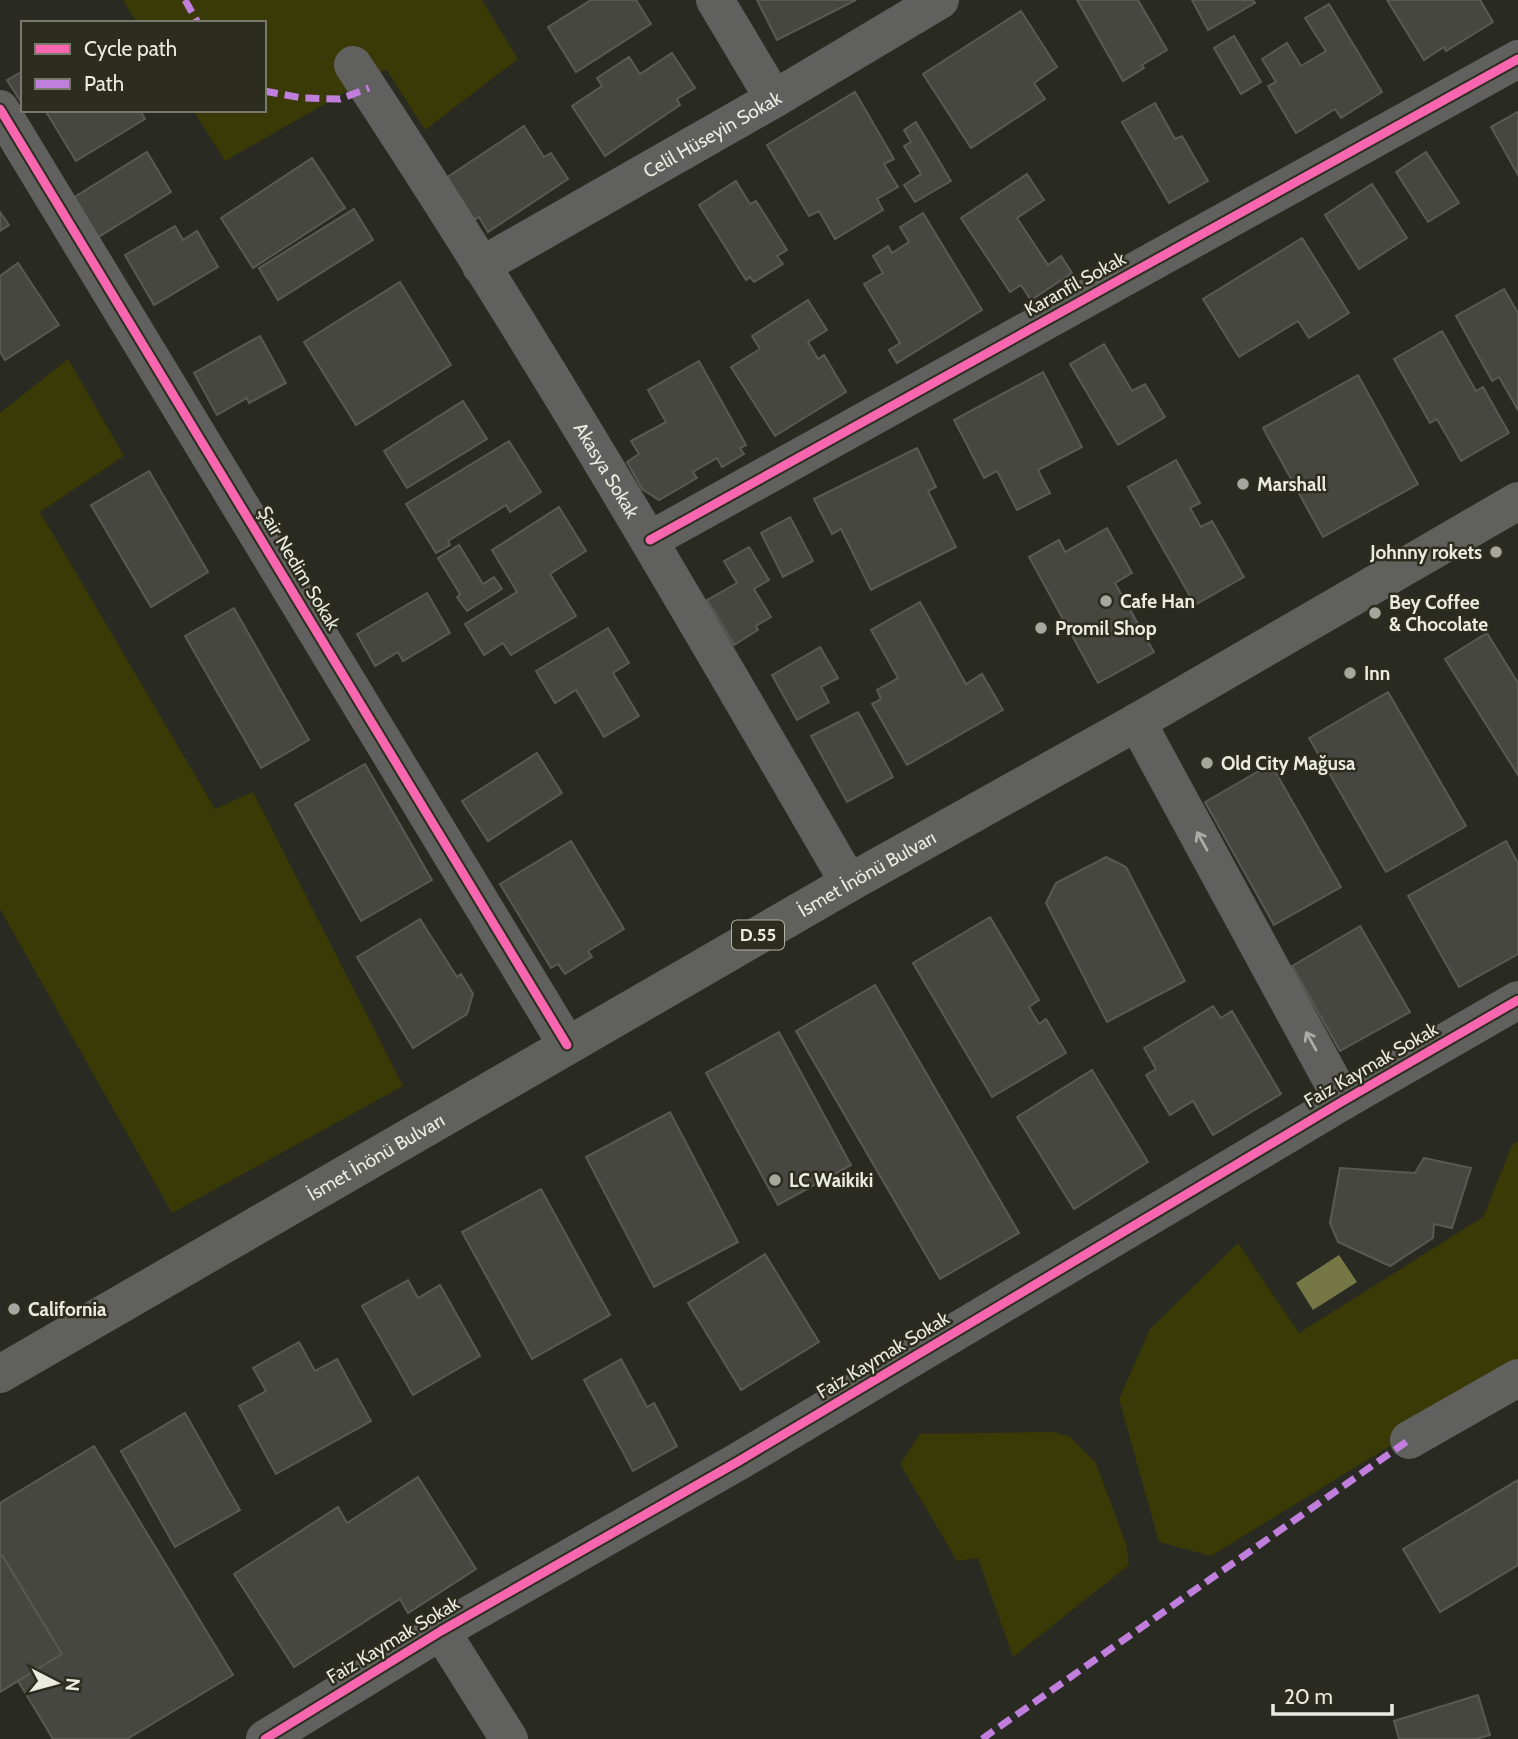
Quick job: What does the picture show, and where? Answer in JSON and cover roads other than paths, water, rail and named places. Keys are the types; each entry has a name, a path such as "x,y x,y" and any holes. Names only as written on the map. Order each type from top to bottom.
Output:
{"main road":[{"name":"İsmet İnönü Bulvarı","path":"0,1373 1518,501"}],"street":[{"path":"715,0 774,99"},
{"name":"Celil Hüseyin Sokak","path":"481,266 774,99 940,0"},
{"name":"Karanfil Sokak","path":"650,540 1518,59"},
{"name":"Akasya Sokak","path":"353,65 650,540 849,883"},
{"name":"Şair Nedim Sokak","path":"0,109 567,1045"},
{"path":"1137,722 1343,1101"},
{"name":"Faiz Kaymak Sokak","path":"265,1739 441,1631 739,1461 1343,1101 1518,1000"},
{"path":"1409,1440 1518,1378"},
{"path":"441,1631 509,1739"}],"place":[{"name":"Marshall","path":"1243,484"},
{"name":"Johnny rokets","path":"1496,552"},
{"name":"Cafe Han","path":"1106,601"},
{"name":"Bey Coffee & Chocolate","path":"1375,613"},
{"name":"Promil Shop","path":"1041,628"},
{"name":"Inn","path":"1350,673"},
{"name":"Old City Mağusa","path":"1207,763"},
{"name":"LC Waikiki","path":"775,1180"},
{"name":"California","path":"14,1309"}]}
